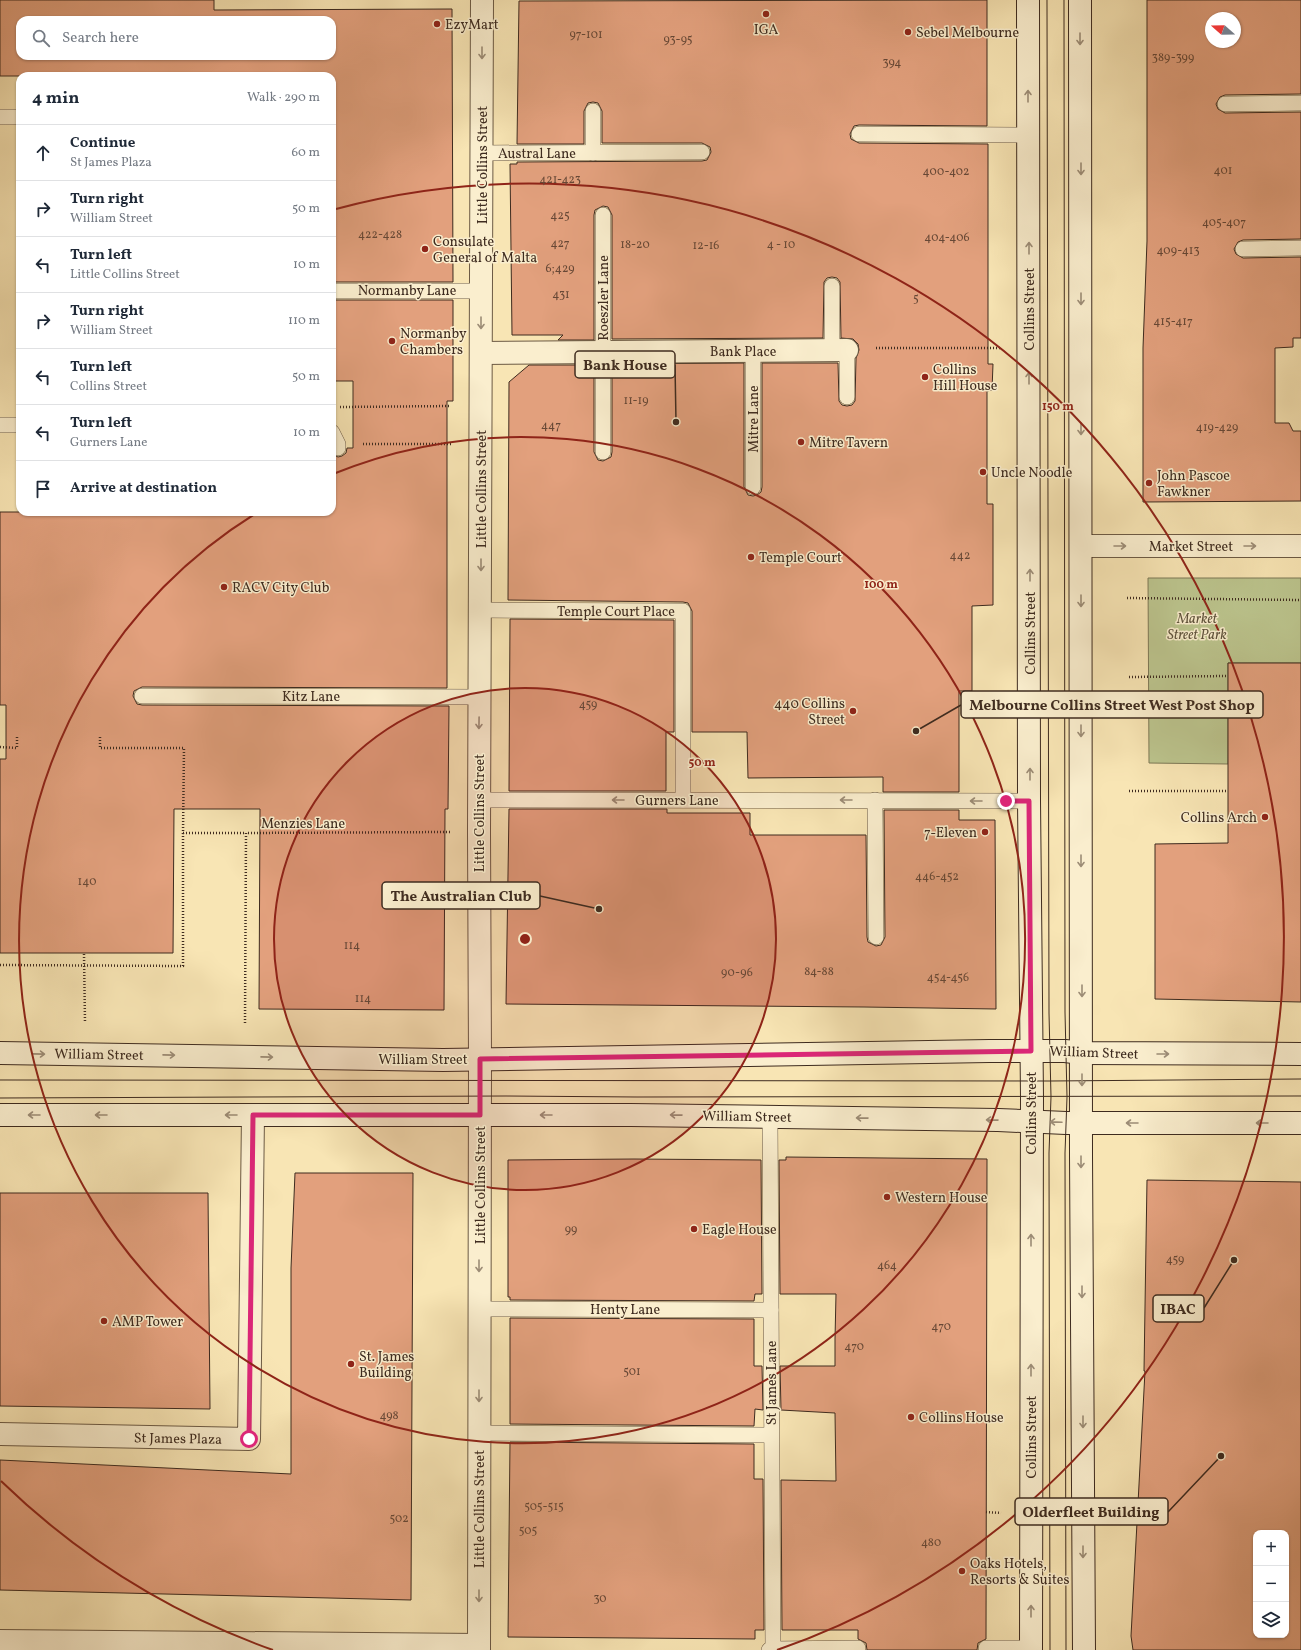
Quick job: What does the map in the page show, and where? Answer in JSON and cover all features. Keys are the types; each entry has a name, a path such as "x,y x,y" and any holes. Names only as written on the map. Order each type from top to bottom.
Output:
{"street":[{"name":"Little Collins Street","path":"479,1647 479,800 481,610 482,0"},
{"name":"Collins Street","path":"1028,0 1031,1649"},
{"path":"1080,0 1084,1650"},
{"name":"Bank Place","path":"481,353 840,350"},
{"name":"Market Street","path":"1081,546 1301,546"},
{"name":"William Street","path":"0,1053 480,1059 1031,1051 1066,1051 1082,1053 1301,1054"},
{"name":"William Street","path":"0,1115 480,1115 770,1117 1082,1123 1301,1123"},
{"name":"St James Plaza","path":"0,1434 249,1439 253,1115"},
{"path":"0,1641 479,1647"}],"lane":[{"path":"1225,104 1301,103"},
{"name":"Austral Lane","path":"593,111 593,153"},
{"path":"0,117 16,117"},
{"path":"859,134 1028,135"},
{"name":"Austral Lane","path":"482,153 702,152"},
{"name":"Roeszler Lane","path":"603,215 603,452"},
{"path":"1244,249 1301,248"},
{"path":"832,286 847,397"},
{"name":"Normanby Lane","path":"336,290 482,290"},
{"name":"Mitre Lane","path":"753,351 753,487"},
{"path":"0,425 16,424"},
{"path":"336,442 338,448"},
{"name":"Temple Court Place","path":"481,610 683,611 683,800"},
{"name":"Kitz Lane","path":"142,696 480,697"},
{"name":"Gurners Lane","path":"479,800 1029,801"},
{"path":"875,800 876,937"},
{"name":"St James Lane","path":"770,1117 771,1649"},
{"name":"Henty Lane","path":"479,1309 771,1310"},
{"path":"479,1434 771,1435"},
{"path":"771,1649 858,1648"},
{"path":"986,1648 1031,1649"}],"path":[{"path":"840,350 857,348 1005,348"},
{"path":"340,407 453,406"},
{"path":"360,444 452,444"},
{"path":"1127,598 1301,600"},
{"path":"1128,677 1228,676"},
{"path":"0,747 17,748 17,736"},
{"path":"0,965 183,966 184,748 100,748 100,736"},
{"path":"1129,791 1228,791"},
{"name":"Menzies Lane","path":"245,1023 246,833 454,832"},
{"path":"183,833 246,833"},
{"path":"84,954 85,1023"},
{"path":"986,1512 1001,1513"}],"green space":[{"name":"Market Street Park","path":"1148,578 1301,578 1301,663 1228,663 1228,764 1149,763"}],"building":[{"path":"0,0 214,0 214,10 452,9 453,282 336,282 336,72 16,72 16,76 0,76"},
{"path":"987,0 987,126 859,125 854,126 850,134 851,139 859,143 988,144 988,364 993,364 992,390 987,391 987,504 993,504 993,605 972,606 972,691 959,691 959,792 883,792 883,777 748,778 747,732 692,732 692,611 688,603 508,600 509,382 529,365 594,365 594,452 598,460 603,461 611,457 612,452 612,364 744,363 744,487 748,495 757,495 761,492 762,487 762,363 838,363 839,401 842,405 847,406 852,405 855,401 856,358 859,350 858,344 853,339 841,338 840,282 837,278 832,277 827,278 824,282 823,338 612,339 612,215 608,207 603,206 595,210 594,215 594,340 558,340 563,335 512,335 510,164 517,164 517,162 702,161 707,160 711,152 710,147 702,143 602,143 602,111 598,103 593,102 588,103 584,111 584,144 517,144 519,1"},
{"path":"1147,0 1301,0 1301,94 1225,95 1220,97 1216,104 1218,109 1225,113 1301,112 1301,239 1243,240 1238,242 1234,249 1236,254 1243,258 1301,257 1301,338 1293,338 1293,347 1275,348 1275,423 1289,423 1293,431 1301,431 1301,501 1143,502 1143,348 1147,241"},
{"path":"336,300 453,300 453,401 447,401 447,688 142,687 134,691 133,696 137,704 142,705 449,706 448,809 445,809 444,1010 259,1009 260,809 174,809 173,953 0,953 0,759 6,759 6,705 0,705 0,512 16,512 16,516 336,516 336,456 342,456 346,453 347,448 353,448 353,381 336,381"},
{"path":"510,619 674,620 674,732 666,732 666,791 509,791"},
{"name":"Collins Arch","path":"1228,663 1301,663 1301,1002 1155,999 1155,844 1228,843"},
{"path":"509,809 667,809 667,813 750,813 750,835 866,835 867,937 868,942 876,946 881,945 885,937 884,810 959,810 959,820 995,820 996,1009 506,1004"},
{"path":"786,1157 987,1159 986,1639 978,1643 977,1650 867,1650 866,1643 858,1639 858,1630 782,1630 781,1480 836,1481 835,1413 781,1410 780,1366 835,1366 836,1294 780,1294 779,1160 786,1160"},
{"path":"508,1160 761,1160 762,1294 755,1294 754,1301 510,1300 510,1297 508,1297"},
{"name":"St. James Building","path":"295,1173 413,1173 411,1600 0,1590 0,1460 291,1474 291,1268"},
{"path":"1147,1180 1301,1182 1301,1650 1133,1650 1131,1636 1145,1371"},
{"name":"AMP Tower","path":"0,1193 208,1193 210,1409 0,1406"},
{"path":"510,1318 754,1319 754,1366 762,1366 763,1410 755,1409 754,1426 510,1424"},
{"path":"510,1442 754,1444 754,1479 763,1479 764,1630 755,1630 755,1639 508,1637"}],"tram line":[{"path":"1047,0 1049,1013 1051,1097 1049,1153 1050,1650"},
{"path":"1064,0 1065,1012 1067,1097 1065,1153 1066,1650"},
{"path":"0,1080 1050,1081 1301,1079"},
{"path":"0,1098 506,1096 1301,1096"}],"place":[{"name":"IGA","path":"766,14"},
{"name":"EzyMart","path":"437,24"},
{"name":"Sebel Melbourne","path":"908,32"},
{"name":"Consulate General of Malta","path":"425,249"},
{"name":"Normanby Chambers","path":"392,341"},
{"name":"Collins Hill House","path":"925,377"},
{"name":"Bank House","path":"676,422"},
{"name":"Mitre Tavern","path":"801,442"},
{"name":"Uncle Noodle","path":"983,472"},
{"name":"John Pascoe Fawkner","path":"1149,483"},
{"name":"Temple Court","path":"751,557"},
{"name":"RACV City Club","path":"224,587"},
{"name":"440 Collins Street","path":"853,711"},
{"name":"Melbourne Collins Street West Post Shop","path":"916,731"},
{"name":"Collins Arch","path":"1265,817"},
{"name":"7-Eleven","path":"985,832"},
{"name":"The Australian Club","path":"599,909"},
{"name":"Western House","path":"887,1197"},
{"name":"Eagle House","path":"694,1229"},
{"name":"IBAC","path":"1234,1260"},
{"name":"AMP Tower","path":"104,1321"},
{"name":"St. James Building","path":"351,1364"},
{"name":"Collins House","path":"911,1417"},
{"name":"Olderfleet Building","path":"1221,1456"},
{"name":"Oaks Hotels, Resorts & Suites","path":"962,1571"}],"route":[{"path":"249,1439 253,1115 480,1115 480,1059 507,1060 988,1050 1031,1051 1029,801 1006,801"}]}
